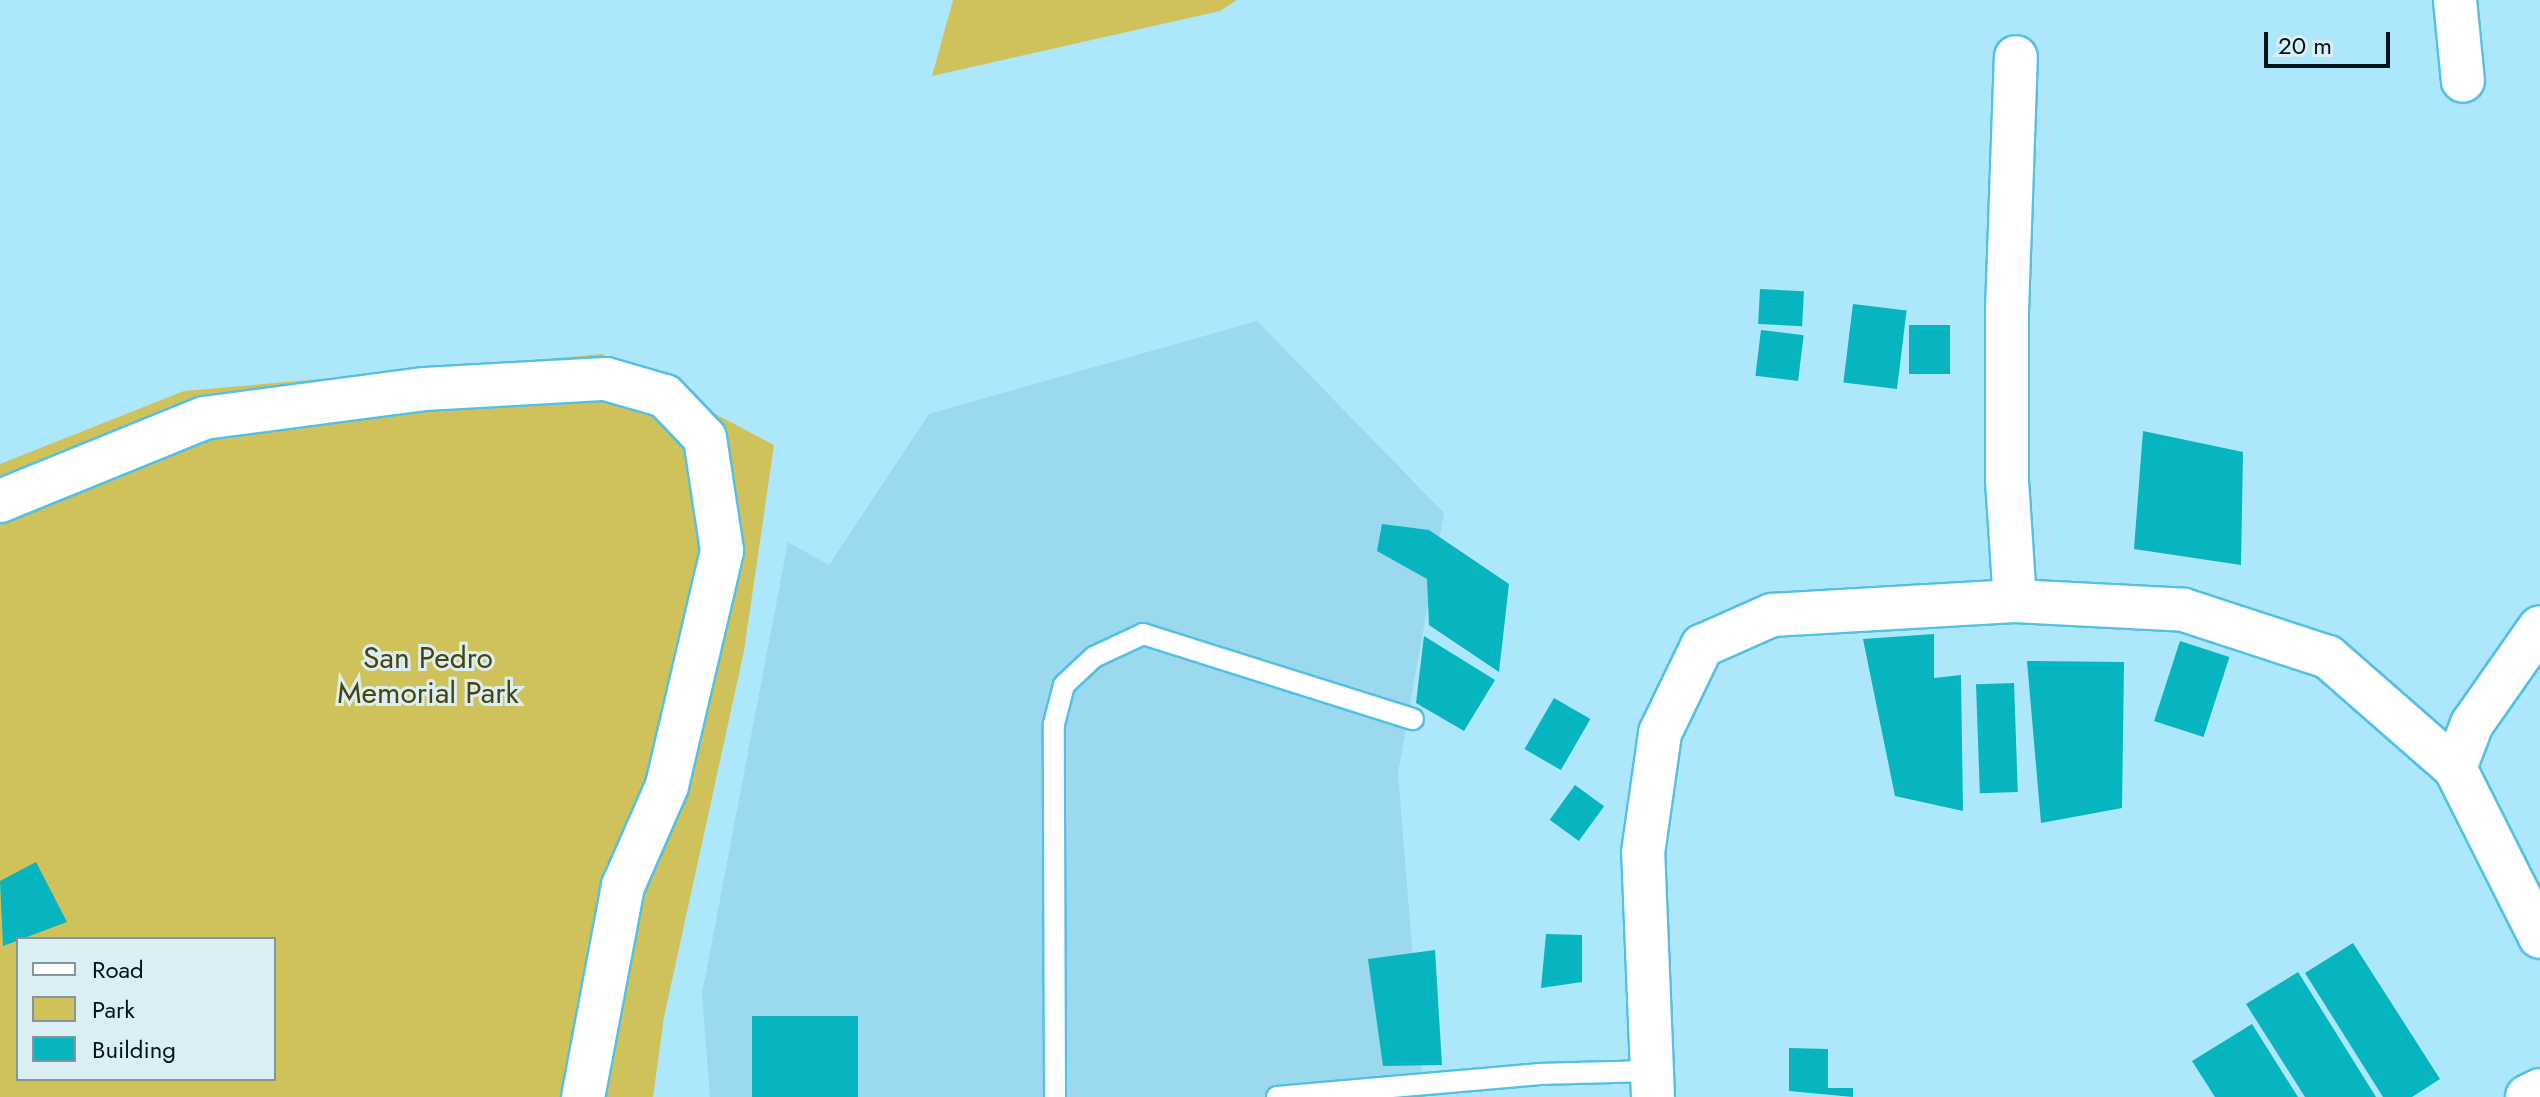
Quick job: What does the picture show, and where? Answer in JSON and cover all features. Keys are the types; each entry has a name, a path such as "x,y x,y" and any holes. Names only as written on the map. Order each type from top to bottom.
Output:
{"street":[{"path":"2455,0 2463,81"},
{"path":"2015,601 2007,479 2007,311 2016,57"},
{"path":"0,501 204,418 425,389 606,379 665,396 705,438 722,551 667,786 623,886 583,1097"},
{"path":"1653,1084 1643,853 1660,733 1702,646 1772,615 2015,601 2184,610 2328,657 2455,768 2540,937"},
{"path":"2455,768 2472,724 2540,627"},
{"path":"2528,1097 2540,1091"}],"lane":[{"path":"1055,1097 1054,724 1064,685 1094,657 1143,634 1413,719"},
{"path":"1277,1097 1538,1074 1653,1084"}],"shaded area":[{"path":"1257,321 1444,513 1398,773 1424,1097 710,1097 702,994 788,542 829,565 929,414"}],"green space":[{"path":"953,0 1237,0 1220,11 932,76"},
{"name":"San Pedro Memorial Park","path":"602,354 774,445 744,651 664,1017 653,1097 0,1097 0,464 184,391"}],"building":[{"path":"1760,289 1804,291 1802,326 1758,324"},
{"path":"1853,304 1907,311 1897,389 1843,382"},
{"path":"1909,325 1950,325 1950,374 1909,374"},
{"path":"1761,330 1804,335 1798,381 1755,376"},
{"path":"2143,431 2243,452 2241,565 2134,549"},
{"path":"1382,524 1429,530 1509,584 1499,672 1429,625 1427,579 1377,551"},
{"path":"1934,634 1934,678 1961,675 1963,811 1895,796 1863,639"},
{"path":"1424,636 1495,680 1464,731 1416,703"},
{"path":"2180,641 2229,657 2203,737 2154,721"},
{"path":"2027,661 2124,662 2122,808 2041,823"},
{"path":"2014,683 2018,792 1980,793 1976,684"},
{"path":"1554,698 1590,719 1561,770 1524,749"},
{"path":"1575,785 1604,806 1579,841 1550,820"},
{"path":"36,862 67,922 27,937 16,937 16,941 3,946 0,881"},
{"path":"1546,934 1582,935 1582,982 1541,988"},
{"path":"2353,943 2440,1079 2412,1097 2383,1097 2305,973"},
{"path":"1435,950 1442,1065 1383,1066 1368,959"},
{"path":"2298,972 2376,1097 2305,1097 2246,1004"},
{"path":"752,1016 858,1016 858,1097 752,1097"},
{"path":"2252,1024 2298,1097 2215,1097 2192,1061"},
{"path":"1789,1048 1828,1049 1828,1088 1853,1088 1853,1097 1789,1091"}]}
